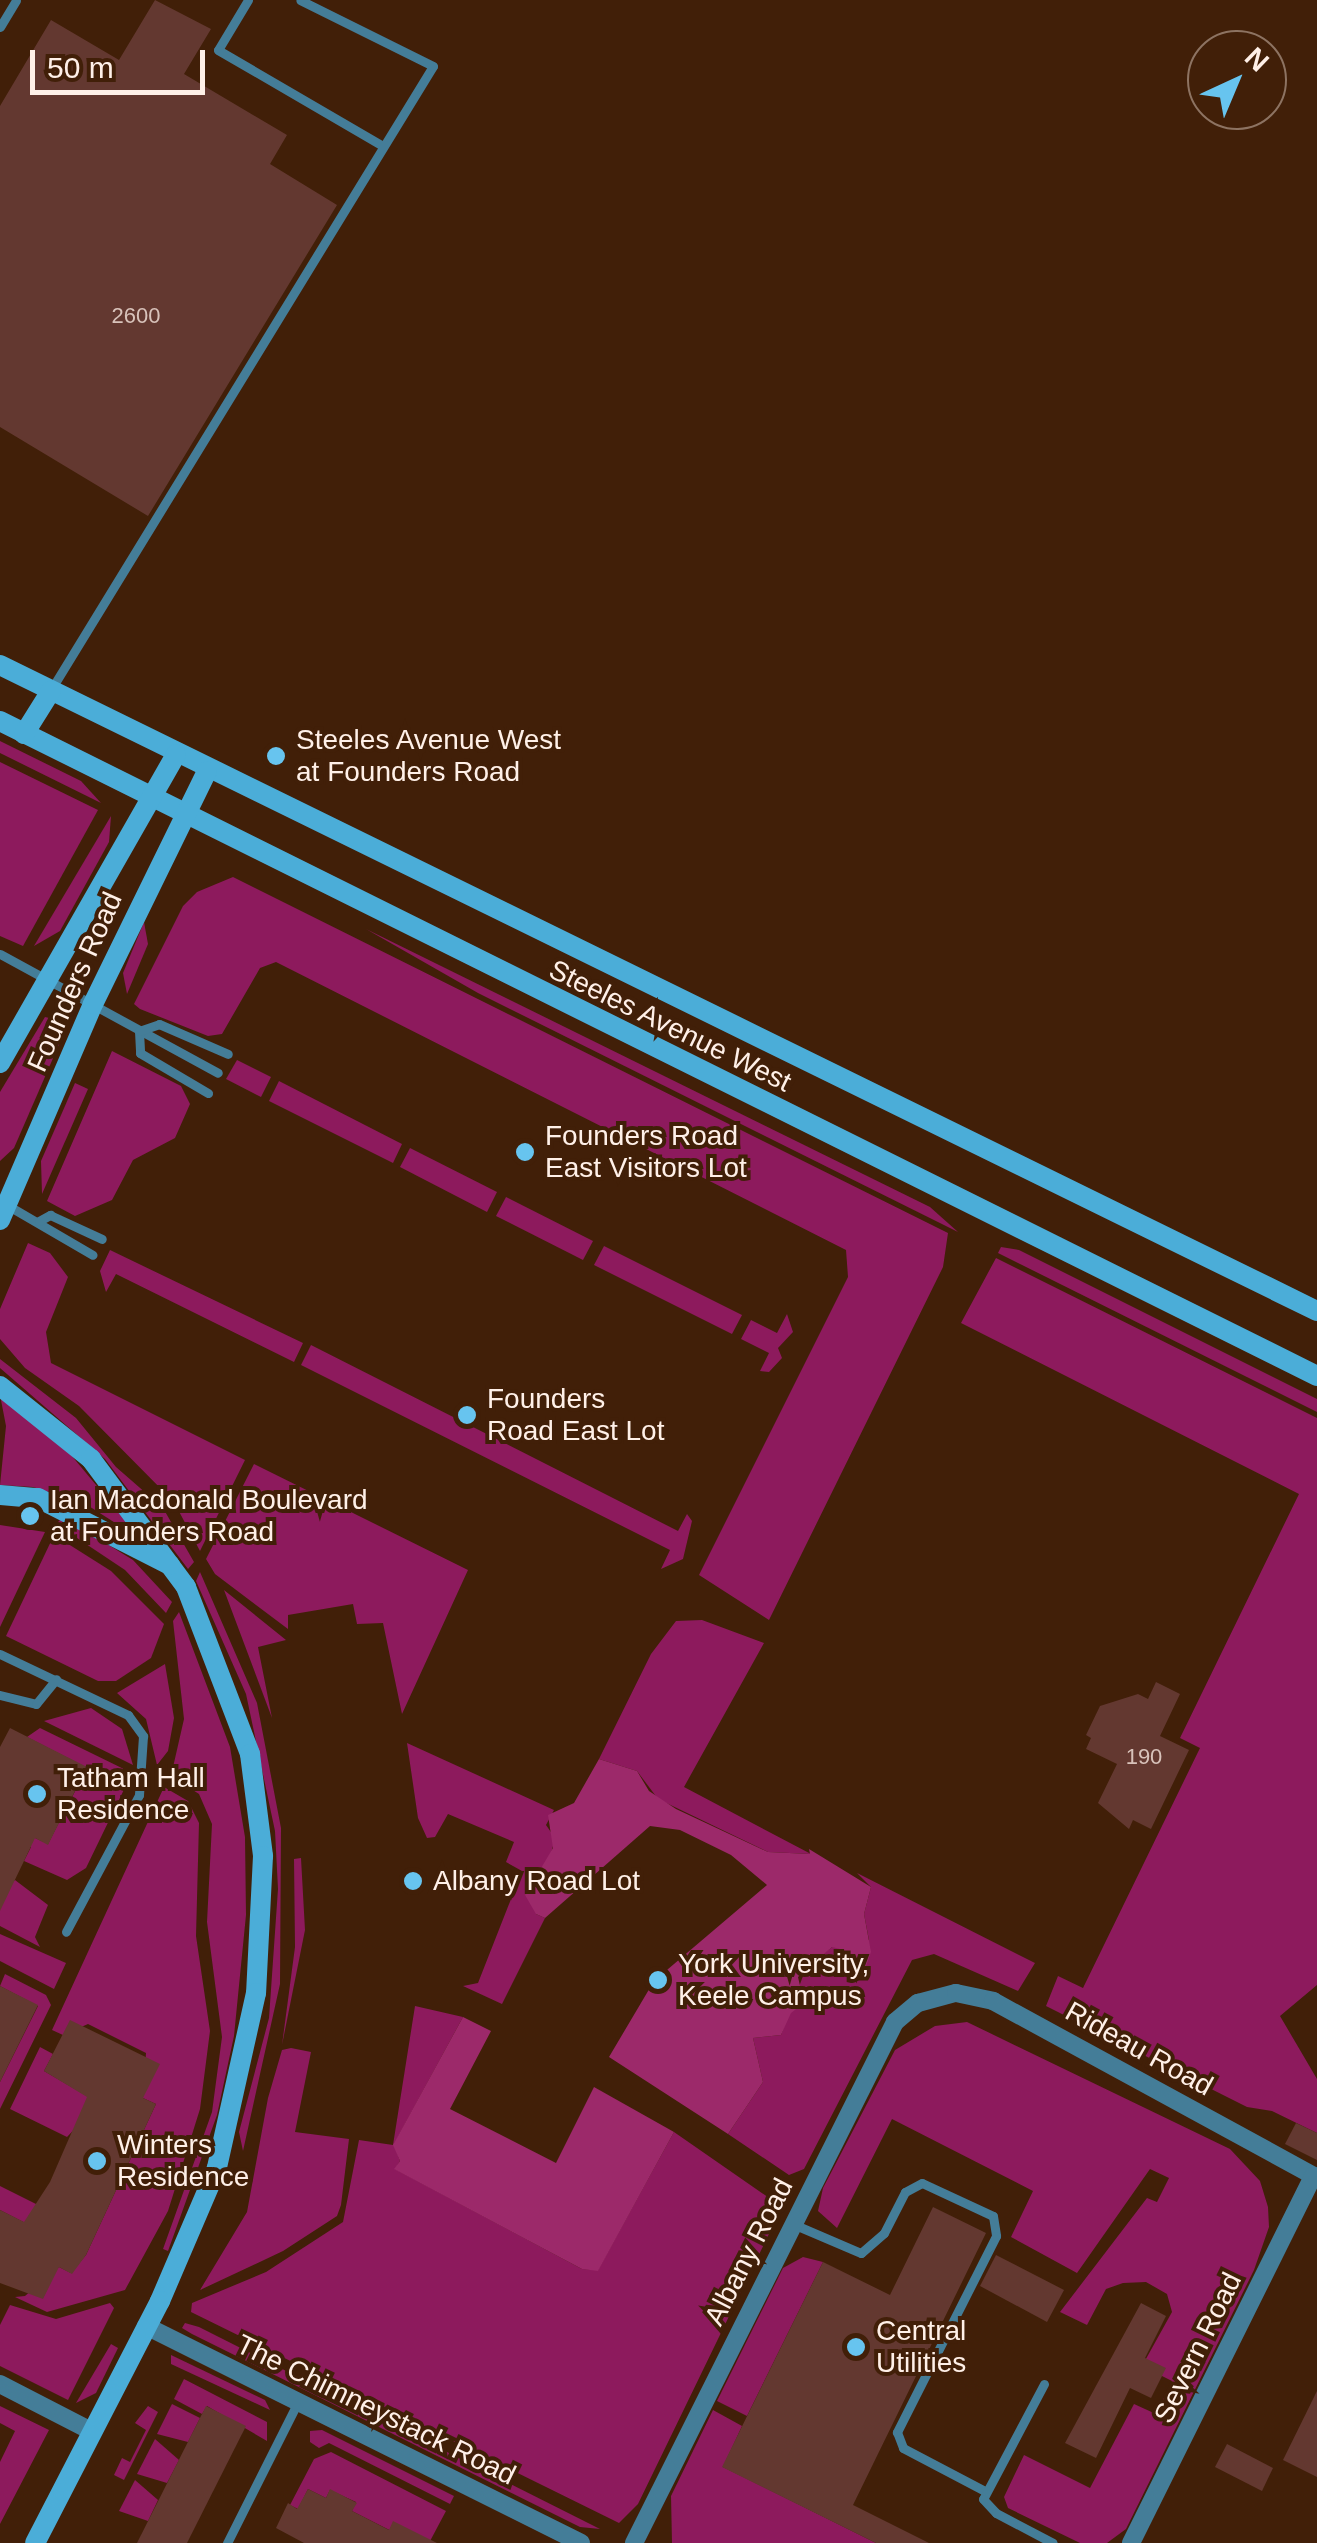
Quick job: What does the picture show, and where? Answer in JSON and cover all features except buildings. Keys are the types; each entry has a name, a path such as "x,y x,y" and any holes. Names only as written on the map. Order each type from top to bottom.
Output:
{"main road":[{"name":"Steeles Avenue West","path":"0,664 176,755 1317,1311"},
{"path":"24,734 51,691"},
{"name":"Steeles Avenue West","path":"0,722 184,817 1317,1376"},
{"name":"Founders Road","path":"0,1063 176,755"},
{"name":"Founders Road","path":"2,1209 93,1004 208,770"},
{"path":"0,1386 92,1459 172,1566 225,1675 250,1754 263,1856 262,1916 244,2068 217,2168 146,2326 35,2543"},
{"path":"0,1495 38,1498 172,1566"}],"street":[{"name":"Rideau Road","path":"928,1998 964,1993 993,2002 1315,2177"},
{"name":"Albany Road","path":"634,2543 895,2022 928,1998"},
{"name":"Severn Road","path":"1131,2543 1315,2177"},
{"name":"The Chimneystack Road","path":"146,2326 581,2543"},
{"path":"0,2384 91,2431"}],"lane":[{"path":"0,27 16,0"},
{"path":"248,0 218,50 384,146"},
{"path":"51,691 432,66 300,0"},
{"path":"0,954 218,1074"},
{"path":"139,1031 159,1024 228,1054"},
{"path":"139,1031 140,1053 208,1093"},
{"path":"2,1209 39,1221 50,1215 102,1239"},
{"path":"39,1221 43,1231 93,1255"},
{"path":"0,1654 128,1714 143,1736 146,1760 138,1796 66,1932"},
{"path":"0,1695 36,1704 56,1679"},
{"path":"793,2224 862,2253 884,2233 905,2192 922,2183 993,2216 996,2236 897,2432 903,2448 985,2491"},
{"path":"1044,2384 985,2491 987,2508 1053,2543"},
{"path":"227,2543 298,2402"}],"shaded area":[{"path":"0,741 81,781 101,803 0,753"},
{"path":"0,762 98,810 23,946 0,936"},
{"path":"111,816 109,842 60,931 34,946"},
{"path":"233,877 948,1233 943,1267 769,1620 699,1575 848,1277 846,1250 276,962 260,968 222,1034 208,1036 140,1009 134,1004 183,906 197,892"},
{"path":"144,922 148,944 127,994 123,973"},
{"path":"366,929 930,1207 958,1232 478,993"},
{"path":"45,1017 62,1021 64,1033 14,1148 0,1161 0,1092"},
{"path":"112,1051 181,1086 190,1104 175,1138 133,1160 112,1200 75,1216 47,1201"},
{"path":"237,1060 271,1077 261,1097 226,1079"},
{"path":"279,1081 402,1144 393,1163 269,1101"},
{"path":"75,1083 88,1089 42,1194 41,1161"},
{"path":"410,1148 497,1192 487,1212 400,1167"},
{"path":"506,1197 593,1241 583,1260 496,1216"},
{"path":"28,1243 50,1253 68,1277 46,1332 51,1363 245,1460 200,1551 174,1502 79,1406 25,1368 0,1339 0,1309"},
{"path":"604,1246 742,1315 732,1334 594,1265"},
{"path":"1001,1247 1019,1250 1317,1399 1317,1412 998,1253"},
{"path":"110,1250 303,1343 294,1362 116,1274 106,1292 100,1271"},
{"path":"996,1258 1317,1418 1317,1985 1280,2016 1317,2079 1317,2133 1272,2111 1247,2107 1046,2006 1058,1976 1083,1988 1200,1748 1180,1738 1299,1494 961,1323"},
{"path":"787,1314 793,1332 778,1348 782,1358 769,1372 760,1371 769,1353 741,1339 751,1320 777,1333"},
{"path":"311,1345 678,1531 687,1514 692,1521 683,1559 661,1569 670,1550 301,1365"},
{"path":"0,1359 76,1418 116,1467 163,1508 194,1562 188,1569 105,1459 0,1368"},
{"path":"0,1395 61,1443 142,1540 84,1503 33,1487 0,1485 6,1426"},
{"path":"254,1464 468,1570 402,1714 383,1623 357,1624 353,1604 288,1615 288,1629 215,1574 206,1559"},
{"path":"63,1517 133,1560 172,1602 166,1613 125,1570 56,1524"},
{"path":"0,1525 45,1532 0,1627"},
{"path":"54,1535 111,1571 164,1624 151,1658 116,1681 98,1681 6,1636"},
{"path":"200,1572 257,1703 281,1828 280,1984 243,2151 239,2132 269,2018 278,1889 275,1831 246,1694 196,1581"},
{"path":"224,1590 286,1640 258,1647 272,1718"},
{"path":"179,1612 230,1747 245,1837 246,1915 234,2036 217,2115 168,2251 163,2249 212,2112 222,2037 207,1922 212,1824 199,1794 171,1776 184,1719 173,1621"},
{"path":"702,1620 764,1643 684,1787 811,1854 768,1852 658,1799 637,1771 599,1759 651,1654 676,1621"},
{"path":"165,1664 174,1718 168,1751 157,1765 146,1719 117,1693"},
{"path":"91,1708 122,1729 133,1765 44,1721"},
{"path":"40,1728 132,1773 86,1868 67,1880 24,1861 31,1847 16,1838 20,1831 48,1844 87,1768 27,1737"},
{"path":"407,1743 554,1810 546,1825 555,1838 536,1914 545,1918 502,2004 463,1986 478,1983 522,1871 506,1862 514,1842 448,1814 435,1837 427,1838 418,1818"},
{"path":"599,1759 637,1771 649,1791 676,1809 768,1852 810,1854 809,1849 871,1887 864,1914 871,1952 866,1966 854,1966 844,1950 832,1947 798,1977 804,2003 791,2013 781,2035 753,2038 763,2082 728,2134 609,2057 654,1981 767,1885 731,1855 680,1830 650,1826 545,1918 536,1914 525,1895 553,1848 548,1815 574,1803"},
{"path":"164,1787 188,1801 199,1823 196,1936 210,2031 200,2109 168,2211 125,2290 47,2312 15,2297 25,2296 59,2267 71,2273 86,2255 156,2104 143,2098 146,2053 88,2024 63,2035 52,2030"},
{"path":"301,1858 305,1930 282,2045 295,1947 294,1859"},
{"path":"857,1873 1035,1963 1018,1991 934,1954 912,1960 804,2169 789,2175 728,2134 763,2082 753,2038 781,2035 806,1968 832,1947 869,1940 864,1914 871,1887"},
{"path":"15,1880 48,1905 35,1937 40,1947 0,1926 0,1893"},
{"path":"0,1934 66,1963 54,1989 0,1961"},
{"path":"5,1974 46,1995 51,2005 0,2109 0,2082 38,2006 0,1986"},
{"path":"415,2006 463,2017 394,2144 400,2161 395,2169 582,2269 598,2270 674,2132 782,2207 638,2504 619,2523 191,2312 192,2303 266,2272 343,2222 359,2140 393,2145"},
{"path":"463,2017 491,2031 450,2109 556,2163 594,2087 674,2132 598,2271 582,2269 394,2169 400,2161 393,2145"},
{"path":"967,2022 1230,2149 1260,2181 1268,2207 1269,2227 1254,2270 1126,2529 1107,2543 1080,2543 1008,2508 1004,2497 1024,2455 1090,2488 1134,2404 1156,2414 1172,2381 1142,2366 1172,2312 1167,2294 1146,2282 1123,2283 1106,2289 1087,2325 1060,2312 1147,2198 1157,2202 1169,2178 1150,2169 1077,2273 1011,2237 1033,2191 892,2119 837,2228 818,2211 823,2188 895,2050 935,2026"},
{"path":"40,2047 53,2054 44,2071 99,2103 67,2137 10,2109"},
{"path":"282,2050 311,2052 295,2132 349,2139 337,2216 283,2251 200,2290 247,2212 268,2098"},
{"path":"0,2186 38,2205 37,2229 0,2210"},
{"path":"803,2257 823,2262 747,2416 717,2401 783,2268"},
{"path":"110,2303 114,2308 68,2400 0,2366 0,2325 10,2305 56,2319"},
{"path":"185,2323 600,2529 580,2527 192,2334 182,2328"},
{"path":"111,2344 118,2348 96,2393 76,2403"},
{"path":"171,2355 265,2400 270,2410 171,2364"},
{"path":"184,2379 267,2422 267,2441 207,2406 202,2414 174,2399"},
{"path":"172,2404 200,2418 188,2442 157,2434"},
{"path":"0,2406 49,2430 0,2524 0,2462 15,2431 0,2423"},
{"path":"148,2406 158,2412 124,2480 114,2475 122,2458 130,2462 146,2430 135,2423"},
{"path":"713,2410 742,2426 723,2467 876,2543 672,2543 671,2496"},
{"path":"322,2430 454,2496 450,2504 329,2443 319,2448 310,2442 310,2431"},
{"path":"155,2439 179,2460 167,2483 137,2474"},
{"path":"331,2452 446,2511 429,2543 415,2543 352,2511 356,2502 330,2490 326,2498 308,2489 298,2509 290,2505 314,2459"},
{"path":"135,2480 158,2500 148,2521 119,2511"}],"place":[{"name":"Steeles Avenue West at Founders Road","path":"276,756"},
{"name":"Founders Road East Visitors Lot","path":"525,1152"},
{"name":"Founders Road East Lot","path":"467,1415"},
{"name":"Ian Macdonald Boulevard at Founders Road","path":"30,1516"},
{"name":"Tatham Hall Residence","path":"37,1794"},
{"name":"Albany Road Lot","path":"413,1881"},
{"name":"York University, Keele Campus","path":"658,1980"},
{"name":"Winters Residence","path":"97,2161"},
{"name":"Central Utilities","path":"856,2347"}]}
